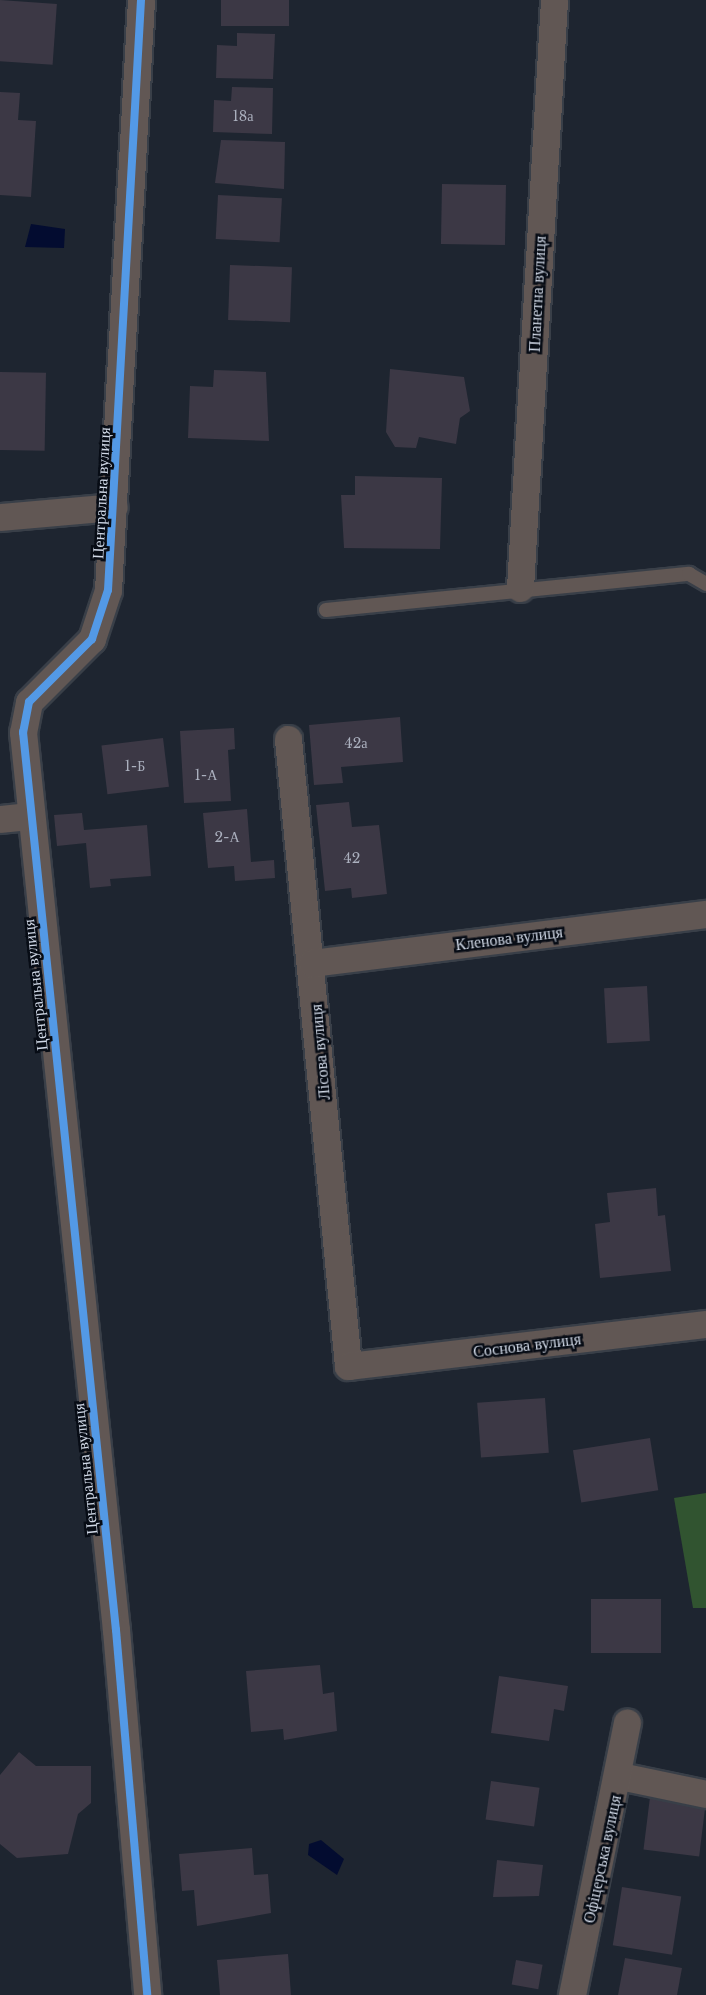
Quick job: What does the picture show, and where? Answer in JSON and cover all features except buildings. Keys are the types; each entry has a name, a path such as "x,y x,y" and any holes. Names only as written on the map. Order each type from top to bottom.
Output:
{"street":[{"name":"Центральна вулиця","path":"141,0 114,507 102,622 92,639 29,702 24,719 30,816 116,1630 147,1995"},
{"name":"Планетна вулиця","path":"520,588 554,0"},
{"path":"0,517 114,507"},
{"name":"Лісова вулиця","path":"288,739 312,963 348,1366"},
{"path":"0,819 30,816"},
{"name":"Кленова вулиця","path":"312,963 706,914"},
{"name":"Соснова вулиця","path":"348,1366 706,1324"},
{"name":"Офіцерська вулиця","path":"572,1995 620,1776 627,1722"},
{"path":"620,1776 706,1794"}],"lane":[{"path":"326,609 520,588 689,574 706,584"}],"green space":[{"path":"706,1493 706,1608 693,1608 674,1498"}],"water":[{"path":"31,224 65,229 64,248 25,247"},
{"path":"321,1840 344,1859 337,1875 308,1855 309,1844"}],"cycle path":[{"path":"141,0 108,590 92,639 29,702 23,732 116,1630 147,1995"}]}
